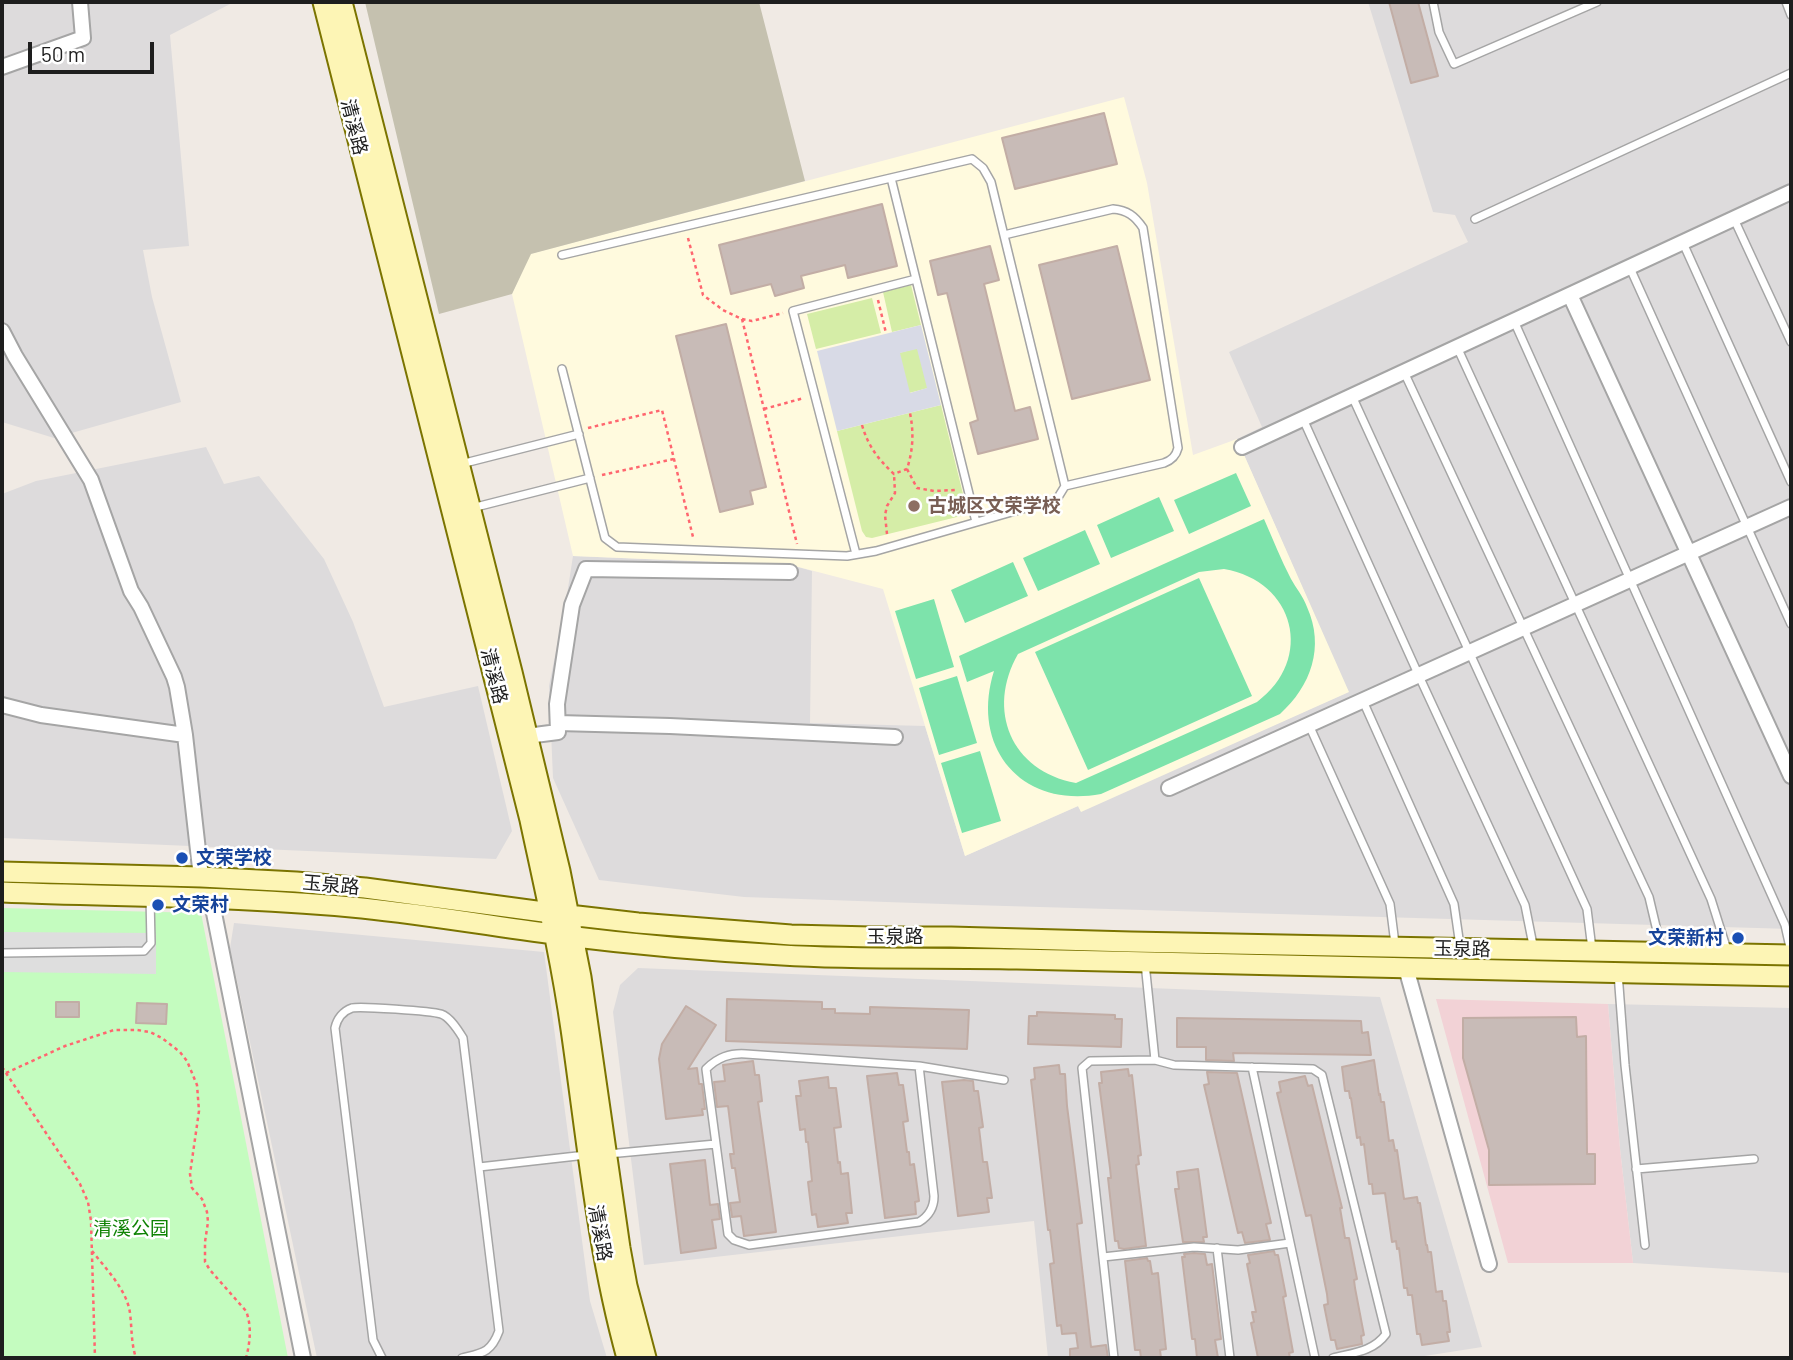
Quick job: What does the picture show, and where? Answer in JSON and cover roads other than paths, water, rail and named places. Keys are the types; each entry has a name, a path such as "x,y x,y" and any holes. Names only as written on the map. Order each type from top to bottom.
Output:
{"main road":[{"name":"清溪路","path":"323,2 530,820 560,914"},
{"name":"清溪路","path":"342,2 527,736 564,935 571,1030 596,1154 646,1358"},
{"name":"玉泉路","path":"2,872 296,882 365,888 560,914 791,935 1791,954"},
{"name":"玉泉路","path":"2,892 294,902 363,908 564,935 713,951 790,956 950,957 1791,976"},
{"name":"清溪路","path":"596,1154 602,1252 627,1358"}],"street":[{"path":"2,67 83,38 80,2"},
{"path":"1241,447 1734,219 1790,196"},
{"path":"1570,295 1791,776"},
{"path":"2,331 91,481 131,591 174,677 185,735 201,877"},
{"path":"1169,788 1791,507"},
{"path":"527,736 558,732 557,704 572,605 586,569 790,572"},
{"path":"2,705 41,715 185,735"},
{"path":"558,723 895,737"},
{"path":"211,898 303,1358"},
{"path":"1406,968 1489,1264"}],"lane":[{"path":"1433,2 1439,32 1454,64 1597,2"},
{"path":"1786,2 1791,15"},
{"path":"1475,219 1791,74"},
{"path":"562,255 972,159 988,175 1065,486 1058,499 848,556 617,547 605,538 562,369"},
{"path":"891,178 976,522"},
{"path":"1004,236 1113,209 1120,209 1132,215 1143,228 1177,453 1164,463 1065,486"},
{"path":"1734,219 1791,342"},
{"path":"1683,243 1791,482"},
{"path":"1630,268 1791,624"},
{"path":"856,554 793,311 916,279"},
{"path":"1514,321 1786,925 1791,954"},
{"path":"1457,347 1711,899 1728,954"},
{"path":"1404,372 1649,897 1662,953"},
{"path":"1352,396 1587,909 1593,951"},
{"path":"1303,419 1525,905 1534,950"},
{"path":"459,464 579,432"},
{"path":"470,508 590,478"},
{"path":"1363,701 1454,904 1460,949"},
{"path":"1309,725 1390,904 1396,948"},
{"path":"2,953 144,951 151,943 150,896"},
{"path":"1145,963 1155,1060"},
{"path":"1618,972 1625,1065 1645,1245"},
{"path":"382,1358 373,1340 335,1028 340,1016 360,1007 443,1014 463,1038 499,1331 495,1342 487,1351 462,1358"},
{"path":"919,1066 934,1196 930,1212 919,1222 756,1244 741,1244 728,1234 706,1069 721,1058 738,1054 919,1066 934,1067 1004,1080"},
{"path":"1114,1358 1083,1068 1090,1061 1155,1060 1174,1065 1313,1069 1322,1075 1386,1334 1377,1345 1333,1358"},
{"path":"1252,1067 1315,1358"},
{"path":"479,1167 716,1144"},
{"path":"1636,1169 1754,1159"},
{"path":"1103,1256 1194,1247 1238,1250 1290,1243"},
{"path":"1217,1248 1230,1358"}],"place":[{"name":"古城区文荣学校","path":"914,506"},
{"name":"文荣学校","path":"182,858"},
{"name":"文荣村","path":"158,905"},
{"name":"文荣新村","path":"1738,938"}],"park label":[{"name":"清溪公园","path":"131,1229"}]}
